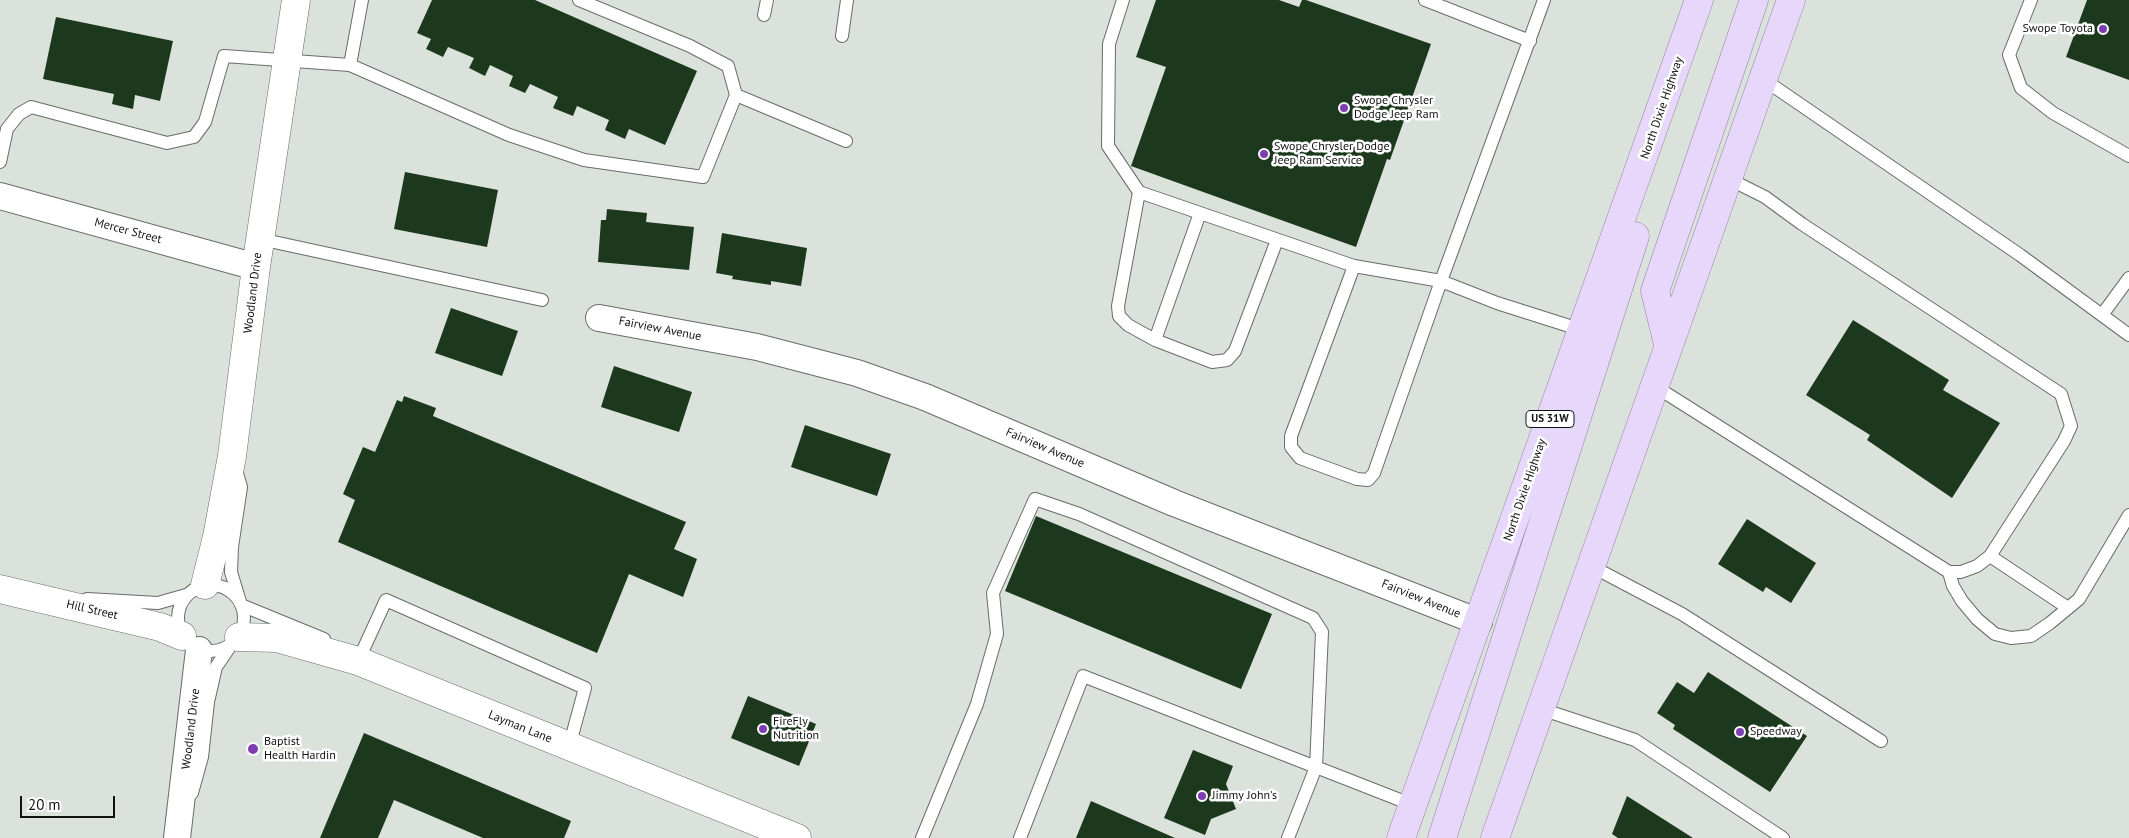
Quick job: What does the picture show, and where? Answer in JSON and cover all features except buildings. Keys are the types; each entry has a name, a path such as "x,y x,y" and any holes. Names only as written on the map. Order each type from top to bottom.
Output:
{"main road":[{"name":"North Dixie Highway","path":"1401,838 1699,0"},
{"path":"1668,344 1655,291 1754,0"},
{"path":"1495,838 1653,385 1729,179 1791,0"},
{"path":"1442,838 1636,232 1631,195"}],"street":[{"name":"Woodland Drive","path":"195,590 208,564 217,537 232,456 256,267 296,0"},
{"name":"Mercer Street","path":"0,196 256,267"},
{"name":"Fairview Avenue","path":"599,318 757,347 857,373 924,397 1174,503 1479,622"},
{"name":"Hill Street","path":"0,589 160,627 191,643"},
{"name":"Layman Lane","path":"235,641 277,638 357,661 797,838"},
{"name":"Woodland Drive","path":"178,826 191,643"}],"lane":[{"path":"350,65 362,0"},
{"path":"0,162 7,128 19,114 31,107 167,144 194,137 205,122 224,56 350,65 509,135 584,160 703,177 736,95 728,66 690,46 579,0"},
{"path":"764,15 767,0"},
{"path":"842,36 847,0"},
{"path":"1123,0 1109,44 1108,146 1139,192 1354,266 1441,281 1497,303 1582,330"},
{"path":"1425,0 1452,5 1530,41"},
{"path":"1354,266 1291,436 1291,447 1300,458 1357,479 1368,480 1374,473 1441,281 1544,0"},
{"path":"2031,0 2010,56 2021,88 2053,114 2129,156"},
{"path":"1763,79 2012,250 2129,335"},
{"path":"736,95 846,141"},
{"path":"1653,385 1949,572 1961,572 1977,566 1990,556 2064,441 2071,426 2060,394 1765,198 1729,179"},
{"path":"1139,192 1119,316 1128,325 1156,340 1212,362 1227,360 1235,351 1277,240"},
{"path":"1156,340 1200,213"},
{"path":"260,239 542,300"},
{"path":"2102,315 2129,278"},
{"path":"178,826 195,787 202,757 208,702 216,667 235,641 244,616 231,572 232,547 241,487 232,456"},
{"path":"922,838 977,704 997,634 993,593 1035,499 1079,514 1313,618 1322,632 1316,767 1288,838"},
{"path":"1949,572 1953,586 1977,620 1995,634 2011,638 2031,636 2079,598 2129,515"},
{"path":"1990,556 2068,608"},
{"path":"1591,566 1682,614 1881,741"},
{"path":"30,596 158,603 216,585 236,595 241,605 330,642 357,661 386,600 585,688 569,747"},
{"path":"195,590 180,604 177,615 178,626 191,643 211,652 222,650 235,641"},
{"path":"1020,838 1083,676 1413,805"},
{"path":"1541,709 1635,740 1783,838"}],"place":[{"name":"Swope Toyota","path":"2103,29"},
{"name":"Swope Chrysler Dodge Jeep Ram","path":"1344,108"},
{"name":"Swope Chrysler Dodge Jeep Ram Service","path":"1264,154"},
{"name":"FireFly Nutrition","path":"763,729"},
{"name":"Speedway","path":"1740,732"},
{"name":"Baptist Health Hardin","path":"253,749"},
{"name":"Jimmy John's","path":"1202,796"}]}
